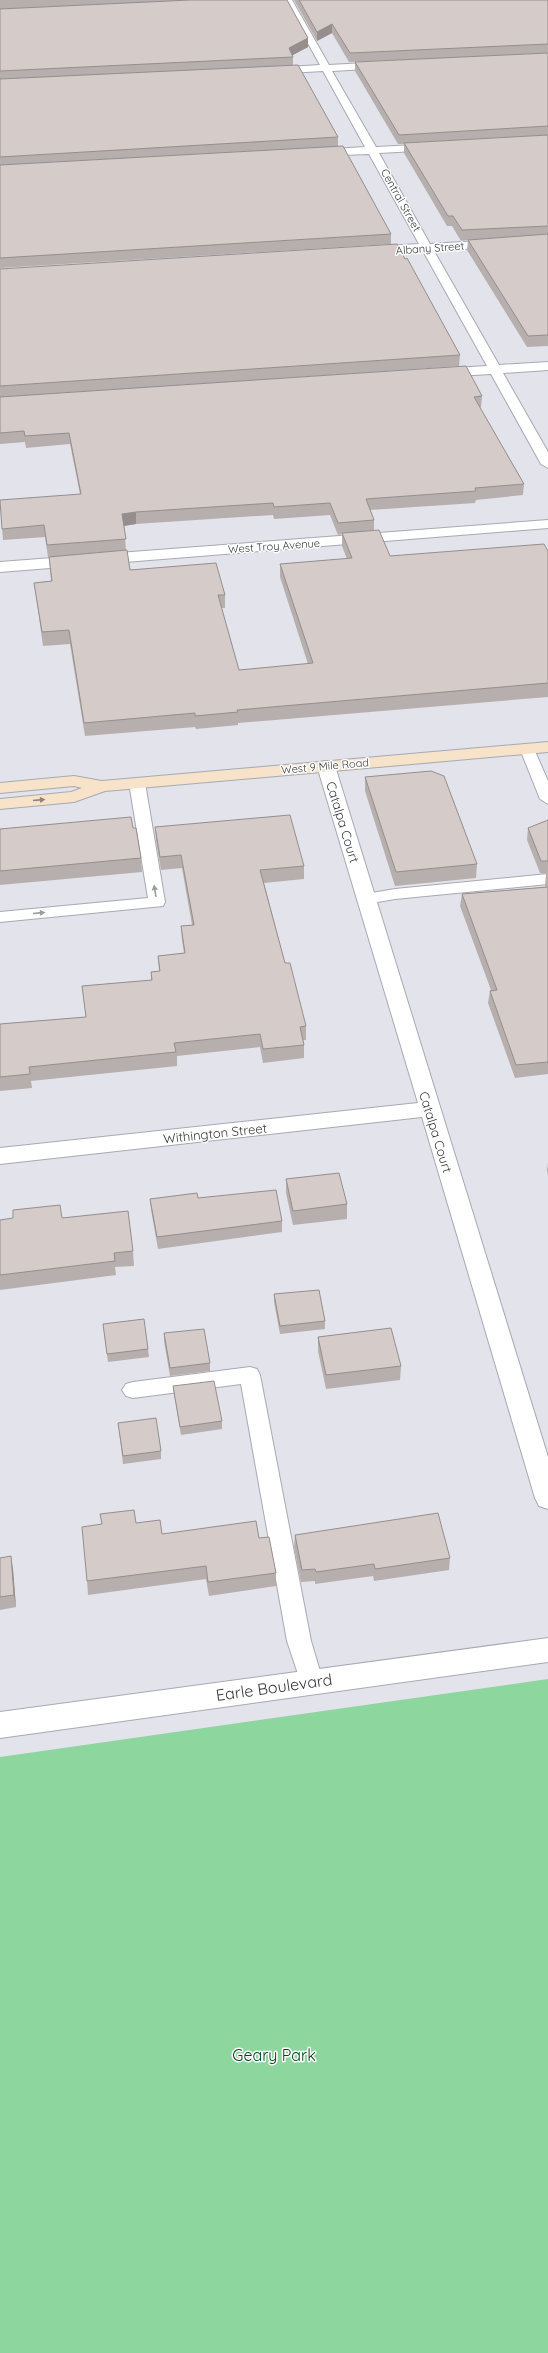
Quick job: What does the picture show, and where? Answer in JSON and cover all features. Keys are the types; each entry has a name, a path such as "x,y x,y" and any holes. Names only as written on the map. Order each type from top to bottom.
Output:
{"main road":[{"name":"West 9 Mile Road","path":"0,788 74,781 102,786 548,748"},
{"name":"West 9 Mile Road","path":"0,804 74,797 102,786"}],"street":[{"name":"Central Street","path":"288,0 548,464"},
{"path":"257,72 398,65"},
{"path":"308,154 446,146"},
{"name":"Albany Street","path":"361,252 548,240"},
{"path":"427,374 548,366"},
{"name":"West Troy Avenue","path":"0,567 548,524"},
{"name":"Catalpa Court","path":"326,766 548,1498"},
{"name":"Withington Street","path":"0,1156 429,1109"},
{"name":"Earle Boulevard","path":"0,1725 548,1650"}],"lane":[{"path":"527,749 548,799"},
{"path":"0,917 157,902 137,783"},
{"path":"366,899 395,894 548,879"},
{"path":"133,1390 250,1375 299,1641 311,1682"}],"green space":[{"name":"Geary Park","path":"548,1679 548,2353 0,2353 0,1757"}],"building":[{"path":"190,0 287,0 308,38 289,48 293,57 0,71 0,9"},
{"path":"299,0 548,0 548,44 350,53 332,24 317,32"},
{"path":"548,53 548,126 399,135 355,62"},
{"path":"298,65 338,137 0,157 0,79"},
{"path":"548,135 548,226 462,230 453,216 448,216 404,143"},
{"path":"343,146 391,234 0,258 0,165"},
{"path":"548,234 548,335 528,336 468,240"},
{"path":"397,244 405,259 407,258 460,355 0,386 0,269"},
{"path":"466,366 482,396 474,397 524,484 475,488 476,491 366,499 374,520 338,523 330,503 274,507 273,503 122,514 126,539 47,545 44,525 2,529 0,500 81,494 69,433 25,436 24,431 0,433 0,397"},
{"path":"379,530 390,556 544,544 548,551 548,683 237,710 238,712 195,716 195,713 84,723 69,630 42,632 34,583 52,581 49,557 127,550 130,570 216,563 225,595 218,595 239,670 313,663 280,564 352,558 342,533"},
{"path":"431,771 444,776 477,864 396,872 365,777"},
{"path":"290,815 304,866 260,870 285,963 290,963 306,1026 300,1027 304,1045 263,1049 260,1034 174,1043 176,1052 29,1067 30,1074 0,1077 0,1024 86,1017 82,986 152,980 151,972 160,971 158,956 185,953 181,926 194,925 181,855 160,857 155,827"},
{"path":"131,817 133,828 136,828 141,858 0,871 0,829"},
{"path":"548,820 548,861 541,861 528,828"},
{"path":"548,887 548,1062 516,1065 490,991 497,990 462,894"},
{"path":"339,1173 347,1204 293,1211 286,1179"},
{"path":"276,1190 282,1221 157,1237 150,1199 197,1193 198,1198"},
{"path":"60,1205 62,1218 128,1211 133,1251 114,1253 115,1261 0,1275 0,1220 13,1218 13,1210"},
{"path":"319,1290 325,1321 280,1326 274,1294"},
{"path":"144,1319 148,1349 107,1354 103,1324"},
{"path":"391,1328 401,1366 326,1375 318,1337"},
{"path":"204,1329 210,1363 170,1368 164,1333"},
{"path":"214,1381 222,1421 180,1427 173,1386"},
{"path":"156,1418 161,1451 123,1456 118,1423"},
{"path":"134,1510 136,1523 160,1520 162,1534 256,1521 259,1538 269,1537 276,1573 208,1582 206,1566 87,1581 82,1527 102,1524 100,1514"},
{"path":"438,1513 450,1558 375,1569 374,1564 316,1572 315,1569 302,1570 295,1535"},
{"path":"11,1556 14,1595 0,1597 0,1558"}]}
